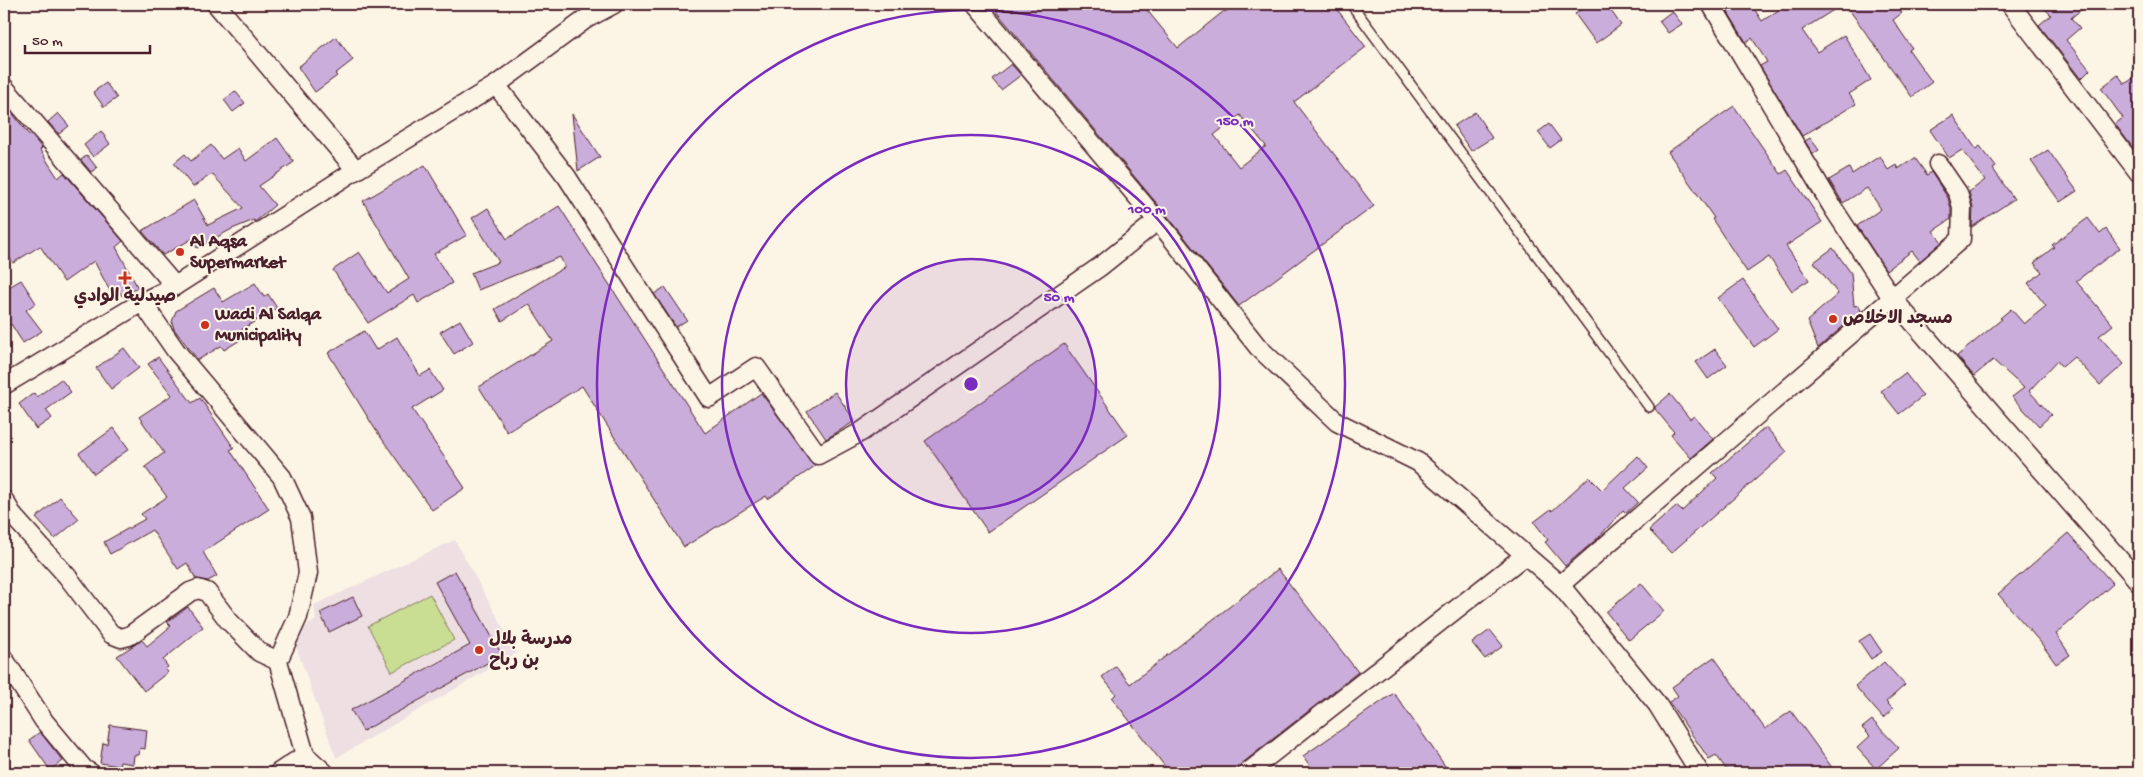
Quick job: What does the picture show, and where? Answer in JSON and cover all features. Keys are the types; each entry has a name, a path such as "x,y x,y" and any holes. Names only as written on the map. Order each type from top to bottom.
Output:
{"street":[{"path":"216,4 356,170"},
{"path":"4,385 142,302 175,286 356,170 496,85 586,19 614,4"},
{"path":"975,4 1026,62 1258,347 1337,422 1418,462 1524,556 1560,585 1656,704 1700,773"},
{"path":"1711,4 1833,208 1892,298 2139,582"},
{"path":"2010,4 2139,173"},
{"path":"496,85 567,177 709,398 756,367 818,455 861,432 877,421 1101,266 1157,221"},
{"path":"4,87 175,286"},
{"path":"1560,585 1961,240 1962,207 1958,193 1938,164"},
{"path":"142,302 176,351 282,477 301,518 308,573 298,617 278,661 304,755 325,773"},
{"path":"4,500 14,517 67,576 111,634 121,638 129,636 190,592 198,589 207,592 228,620 259,652 278,661"},
{"path":"1247,773 1524,556"},
{"path":"4,659 44,721 84,769 91,773"},
{"path":"278,773 304,755"}],"lane":[{"path":"1350,4 1649,407"}],"shaded area":[{"path":"455,540 517,653 336,758 292,635 316,620 314,605"}],"green space":[{"path":"430,594 454,640 392,672 368,626"}],"building":[{"path":"990,4 1142,4 1178,48 1224,11 1236,4 1333,4 1366,47 1294,102 1374,206 1239,306 1174,224","holes":["1240,115 1266,146 1239,167 1214,135"]},
{"path":"1588,4 1606,4 1621,25 1596,43 1575,14"},
{"path":"1723,4 1751,4 1762,21 1788,4 1843,4 1802,30 1817,52 1844,35 1871,80 1849,94 1856,104 1802,136 1760,66 1767,62 1752,38 1746,42"},
{"path":"1845,4 1895,4 1902,13 1893,20 1912,48 1909,50 1932,82 1912,97"},
{"path":"2040,4 2088,4 2071,18 2080,28 2066,40 2090,70 2081,79 2039,25 2051,15"},
{"path":"1672,11 1682,24 1668,33 1659,21"},
{"path":"336,37 353,60 335,74 337,76 315,92 298,67"},
{"path":"1011,64 1021,75 1001,90 992,79"},
{"path":"2139,74 2139,156 2115,124 2123,118 2101,88 2118,75 2125,84"},
{"path":"106,83 117,98 104,107 93,92"},
{"path":"235,91 245,103 233,112 224,100"},
{"path":"1734,106 1781,174 1787,170 1822,222 1786,246 1809,280 1792,291 1769,257 1747,272 1712,219 1714,218 1668,152"},
{"path":"10,110 42,148 40,150 58,178 64,173 123,241 116,247 138,288 122,296 117,287 110,291 94,261 64,282 40,246 13,263 4,248 4,114"},
{"path":"1475,112 1492,138 1471,151 1454,126"},
{"path":"58,113 69,126 59,134 48,122"},
{"path":"572,114 600,157 578,171"},
{"path":"1953,115 1976,149 1980,146 1996,167 1993,169 2014,199 1972,227 1973,207 1969,192 1985,180 1962,150 1949,158 1930,130"},
{"path":"1549,124 1561,140 1550,148 1538,132"},
{"path":"101,131 110,144 93,157 84,145"},
{"path":"277,138 294,162 259,186 275,205 255,222 254,220 232,229 197,248 192,239 163,255 142,231 194,200 208,225 243,208 212,174 193,187 174,163 185,154 191,161 211,145 222,159 238,148 246,161"},
{"path":"1810,138 1819,150 1813,154 1805,141"},
{"path":"2048,150 2077,191 2060,202 2031,161"},
{"path":"87,155 97,168 91,172 81,160"},
{"path":"1880,156 1888,170 1896,165 1898,169 1915,158 1927,175 1931,172 1948,198 1951,208 1951,219 1933,231 1942,242 1920,261 1912,251 1886,270 1857,226 1881,209 1867,188 1843,203 1829,180 1849,168 1852,174"},
{"path":"425,165 467,235 434,254 452,283 418,303 414,295 368,323 333,270 359,252 387,293 409,279 363,201"},
{"path":"559,206 705,433 761,393 815,466 768,499 766,496 684,547 582,386 507,432 479,387 553,341 529,304 502,321 495,309 565,267 560,257 478,290 471,273 499,262 472,218 488,208 507,239"},
{"path":"2088,218 2100,234 2106,229 2120,248 2076,281 2113,325 2099,336 2124,364 2100,385 2074,357 2062,367 2057,361 2029,391 2051,415 2039,426 2012,397 2024,388 1993,360 1974,376 1957,356 2002,319 2000,318 2011,309 2024,324 2046,306 2028,283 2042,272 2034,263 2054,247 2052,245"},
{"name":"مسجد الاخلاص","path":"1833,248 1851,273 1854,306 1859,305 1861,311 1818,348 1807,321 1838,294 1814,262"},
{"path":"21,280 36,303 26,310 42,331 23,343 11,324 4,328 4,290"},
{"path":"1743,280 1778,329 1754,347 1718,298"},
{"name":"Wadi Al Salqa Municipality","path":"255,283 264,297 268,294 277,308 241,330 245,337 224,350 221,346 198,360 174,329 172,322 176,311 214,288 223,302"},
{"path":"665,287 687,320 676,327 654,294"},
{"path":"460,320 473,342 454,354 440,332"},
{"path":"364,331 376,350 397,337 420,376 430,370 443,390 412,409 465,488 432,510 375,429 328,353"},
{"path":"1064,344 1128,435 988,532 925,441"},
{"path":"124,348 139,368 111,389 96,368"},
{"path":"1715,349 1727,365 1708,379 1696,362"},
{"path":"158,357 192,403 200,398 234,448 230,450 269,509 203,552 217,576 208,581 196,579 187,563 178,569 152,530 110,554 104,542 145,519 141,514 167,497 145,467 164,453 139,417 172,395 148,364"},
{"path":"1905,373 1923,396 1899,414 1881,391"},
{"path":"61,379 71,392 46,410 52,418 36,429 19,404 34,393 37,397"},
{"path":"835,392 855,421 826,439 807,411"},
{"path":"1670,394 1690,419 1694,416 1713,439 1691,458 1671,435 1674,432 1655,409"},
{"path":"1766,427 1787,452 1671,553 1649,530 1676,506 1682,511 1717,478 1712,473"},
{"path":"114,428 129,449 94,474 79,453"},
{"path":"1638,456 1648,468 1625,488 1638,502 1626,513 1623,510 1599,537 1565,566 1545,542 1548,540 1534,522 1551,509 1552,511 1589,477 1602,490"},
{"path":"60,497 79,519 55,539 36,518"},
{"path":"2068,533 2113,584 2056,634 2070,655 2056,664 2041,643 1998,594"},
{"path":"1278,569 1358,672 1240,765 1234,773 1170,773 1112,698 1116,694 1102,677 1116,666 1130,684"},
{"name":"مدرسة بلال بن رباح","path":"455,571 502,655 363,731 351,710 470,645 435,582"},
{"path":"1641,583 1664,611 1629,640 1606,612"},
{"path":"353,597 362,616 329,632 320,613"},
{"path":"188,607 203,627 163,660 168,667 165,669 168,672 144,691 117,656 142,640 147,646 171,626 167,622"},
{"path":"1490,630 1503,646 1485,659 1472,643"},
{"path":"1870,634 1882,652 1871,659 1859,641"},
{"path":"1714,657 1765,729 1791,711 1836,773 1729,773 1716,755 1709,759 1669,702 1678,696 1672,687"},
{"path":"1884,662 1905,685 1886,702 1893,709 1883,718 1855,686"},
{"path":"1394,693 1450,773 1315,773 1303,756"},
{"path":"1872,720 1899,748 1876,769 1857,748 1870,736 1862,728"},
{"path":"110,725 147,730 145,749 140,748 139,755 134,755 133,764 120,762 119,766 100,763 103,743 107,744"},
{"path":"40,732 63,761 50,770 29,740"}],"place":[{"name":"Al Aqsa Supermarket","path":"180,252"},
{"name":"صيدلية الوادي","path":"125,278"},
{"name":"مسجد الاخلاص","path":"1833,319"},
{"name":"Wadi Al Salqa Municipality","path":"205,325"},
{"name":"مدرسة بلال بن رباح","path":"479,650"}]}
